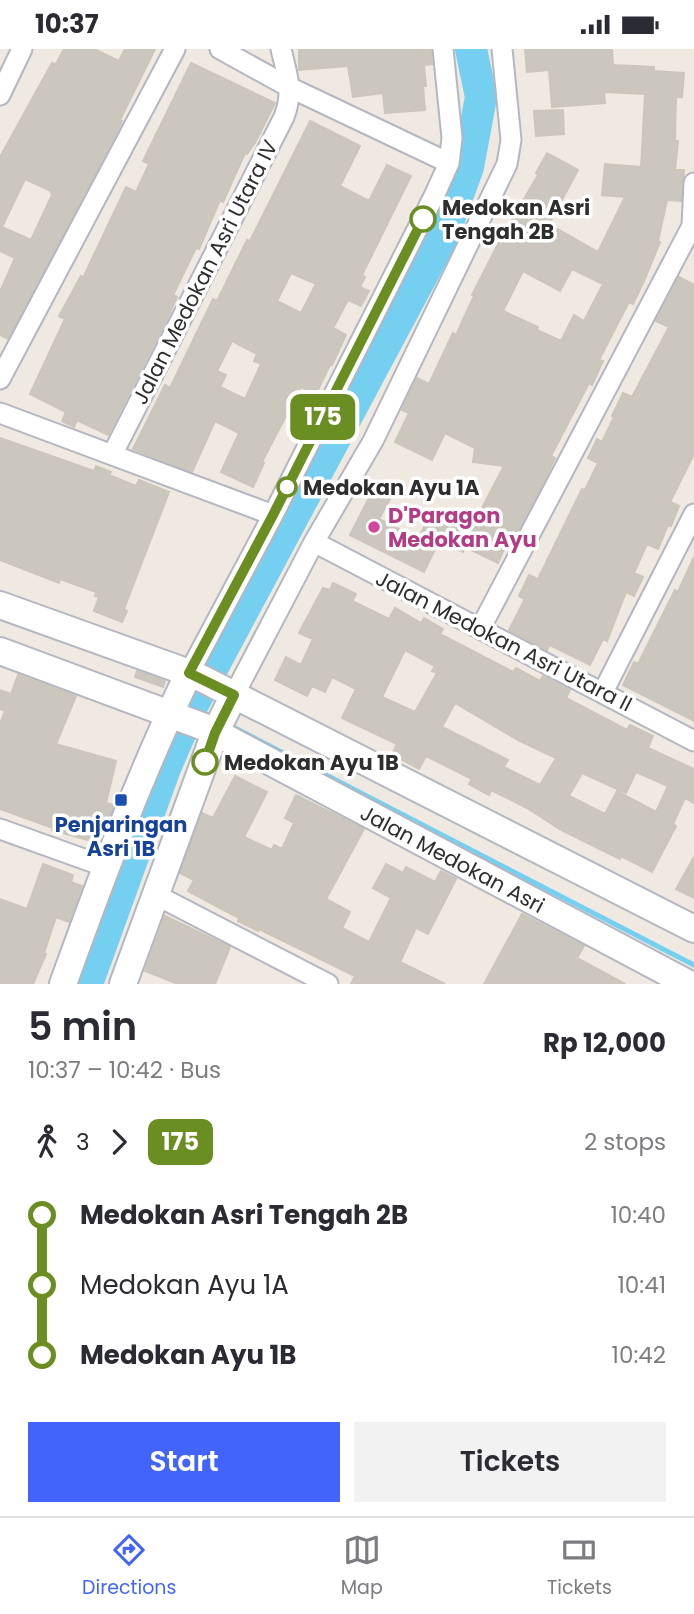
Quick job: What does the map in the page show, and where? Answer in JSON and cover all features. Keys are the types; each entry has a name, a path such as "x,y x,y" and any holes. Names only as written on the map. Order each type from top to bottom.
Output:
{"street":[{"path":"0,95 22,49"},
{"path":"0,379 175,49"},
{"path":"220,49 289,87 449,163"},
{"name":"Jalan Medokan Asri Utara IV","path":"112,455 284,117 290,101 281,49"},
{"path":"64,984 106,867 192,674 449,163 452,138 443,49"},
{"path":"123,984 211,731 373,441 507,164 511,141 502,49"},
{"path":"480,629 693,226 694,183"},
{"path":"0,413 273,515"},
{"path":"603,692 694,514"},
{"name":"Jalan Medokan Asri Utara II","path":"314,543 694,741"},
{"path":"0,605 192,674 694,929"},
{"name":"Jalan Medokan Asri","path":"0,651 174,714 211,731 680,982"},
{"path":"0,829 106,867"},
{"path":"156,895 302,978 328,984"}],"building":[{"path":"64,49 94,49 119,61 125,49 155,49 120,120 122,121 118,130 8,339 0,335 0,292 15,258 0,251 0,157 52,63 56,64","holes":["25,179 51,191 52,195 31,240 2,227"]},
{"path":"299,49 431,49 432,64 424,65 425,110 385,113 383,93 353,97 348,66 299,70"},
{"path":"525,49 612,49 613,65 654,67 654,71 684,73 682,97 676,97 675,141 678,141 675,170 684,170 681,201 667,200 658,241 660,242 644,281 633,304 629,302 617,325 599,360 603,361 592,385 589,383 551,456 555,458 546,477 512,542 508,540 498,563 465,547 463,552 439,541 424,572 350,535 373,490 390,499 379,519 418,539 434,508 467,525 473,525 504,466 473,462 475,448 445,433 432,460 395,442 409,413 402,410 417,378 429,384 453,333 456,335 474,296 472,295 500,240 538,175 536,173 547,153 578,170 549,224 598,252 625,197 602,195 605,164 641,167 645,94 604,92 605,103 552,107 549,70 527,72","holes":["572,269 603,284 584,321 574,315 561,341 503,311 523,271 560,291"]},
{"path":"191,63 275,103 256,141 247,154 245,153 223,202 220,200 199,249 196,248 173,295 177,297 165,323 108,435 77,420 74,427 62,421 66,412 30,394 65,319 59,316 81,276 83,278 126,187 136,192 149,164 143,161"},
{"path":"563,110 564,134 536,136 534,111"},
{"path":"310,121 360,146 340,186 369,201 387,165 411,176 362,275 365,277 360,287 369,291 361,306 348,300 333,328 346,335 332,365 316,394 301,387 262,462 264,463 253,487 221,472 239,433 215,421 192,472 133,449 165,385 170,388 213,299 217,301 247,240 250,241","holes":["291,273 316,284 301,313 277,301","232,341 257,354 254,361 261,364 245,399 220,387 226,375 217,371"]},
{"path":"679,277 694,285 694,454 670,502 679,506 671,526 668,525 658,549 647,544 634,573 643,577 634,596 626,592 607,641 603,639 590,665 550,645 547,650 509,630 525,599 519,596 529,575 538,579 582,489 585,490 598,463 588,458 597,439 602,442 623,393 632,397 669,327 656,321"},
{"path":"0,438 94,471 96,466 111,472 109,475 136,486 139,480 169,492 124,609 127,611 122,622 94,611 99,597 95,596 96,592 60,579 59,583 0,560"},
{"path":"694,557 694,721 623,685 634,662 638,664 675,590 678,592"},
{"path":"333,583 356,594 352,601 389,619 395,608 421,623 424,618 443,629 440,634 513,672 516,668 540,681 543,676 570,690 566,698 627,730 630,725 653,736 648,748 694,769 694,803 685,798 673,824 676,826 652,872 561,830 527,808 491,790 489,795 469,784 472,779 426,756 419,769 392,754 397,744 342,718 356,689 332,677 325,692 312,686 307,696 275,680 286,657 301,665 313,639 299,633 323,588 330,590","holes":["405,650 435,666 432,671 437,673 415,712 382,697","455,703 518,740 556,758 540,785 504,767 508,760 442,727","636,772 668,786 656,812 617,791 605,814 569,796 582,773 626,793"]},
{"path":"137,671 165,681 163,687 135,677"},
{"path":"18,675 76,696 56,744 116,761 106,803 114,805 99,843 52,830 53,828 0,809 0,724 5,711 0,709 0,690 11,694"},
{"path":"235,776 267,792 244,837 272,850 274,845 282,849 294,823 285,818 296,795 364,829 326,899 350,912 342,928 369,942 391,898 373,888 386,864 403,873 406,867 435,882 441,871 456,879 428,934 416,928 400,962 445,984 351,984 355,976 238,921 239,918 188,891 194,880 180,873 202,813 213,818"},
{"path":"694,857 694,898 676,889"},
{"path":"43,864 73,875 71,882 82,886 69,922 56,917 44,953 46,954 33,984 0,984 0,899 27,909"},
{"path":"522,914 584,946 577,958 625,984 484,984"},
{"path":"165,916 230,947 215,984 178,984 145,971"}],"waterway":[{"path":"87,984 165,768 192,706 443,236 468,167 481,97 471,49"},
{"path":"233,727 694,965"}],"bus line":[{"name":"175","path":"205,762 215,733 234,695 189,673 273,515 423,219"}],"place":[{"name":"Medokan Asri Tengah 2B","path":"423,219"},
{"name":"Medokan Ayu 1A","path":"287,487"},
{"name":"D'Paragon Medokan Ayu","path":"374,527"},
{"name":"Medokan Ayu 1B","path":"205,762"},
{"name":"Penjaringan Asri 1B","path":"121,800"}]}
